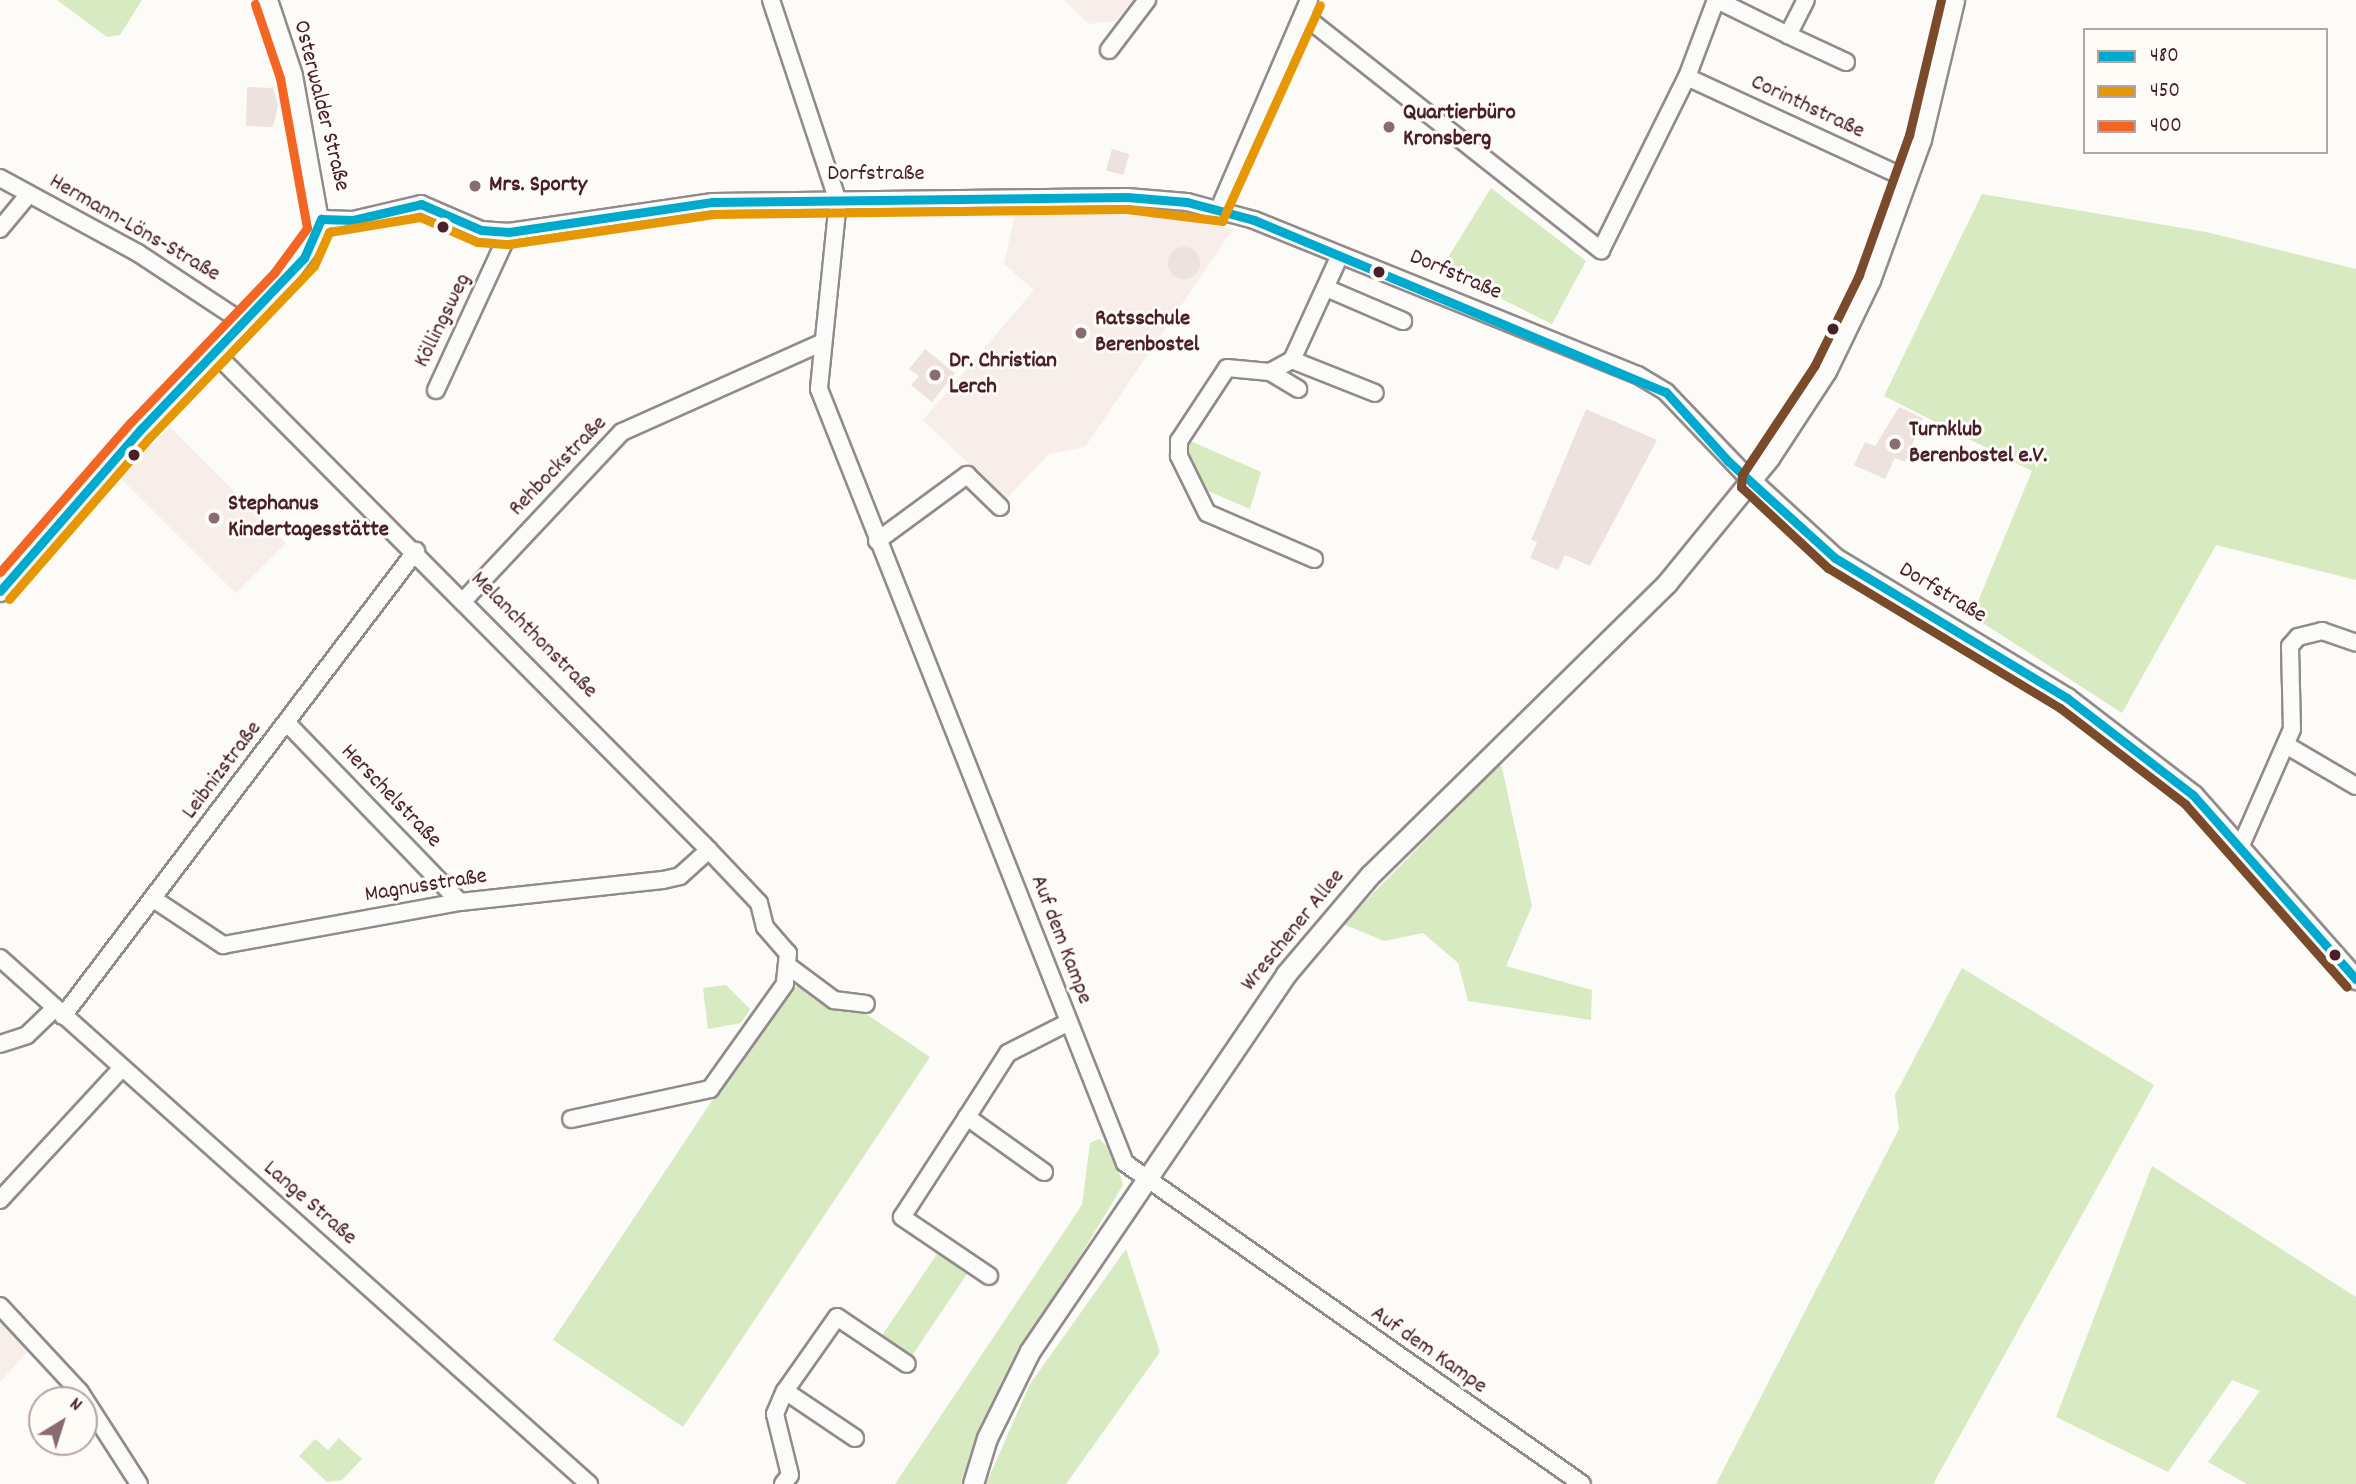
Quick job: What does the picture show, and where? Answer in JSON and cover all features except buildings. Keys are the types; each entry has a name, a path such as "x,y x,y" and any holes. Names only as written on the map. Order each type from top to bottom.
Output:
{"street":[{"name":"Osterwalder Straße","path":"0,590 310,249 321,219 292,75 267,0"},
{"path":"771,0 838,201"},
{"path":"1109,50 1147,0"},
{"path":"1219,209 1306,7 1601,250 1687,77 1717,0 1846,62"},
{"path":"1788,35 1806,0"},
{"name":"Wreschener Allee","path":"972,1484 987,1438 1030,1351 1144,1179 1286,974 1370,875 1667,583 1752,482 1846,335 1908,179 1954,0"},
{"name":"Corinthstraße","path":"1687,77 1908,179"},
{"name":"Hermann-Löns-Straße","path":"0,178 138,253 244,323"},
{"path":"0,229 29,194"},
{"name":"Dorfstraße","path":"321,219 353,220 421,204 481,230 509,232 713,202 1127,197 1219,209 1638,376 1665,392 1752,482 1835,558 2092,716 2193,795 2242,844 2356,979"},
{"name":"Auf dem Kampe","path":"838,201 821,343 819,389 1067,1023 1125,1163 1144,1179 1582,1484"},
{"name":"Köllingsweg","path":"436,390 509,232"},
{"path":"1270,372 1292,360 1340,255"},
{"path":"1326,288 1403,321"},
{"name":"Rehbockstraße","path":"465,599 622,432 821,343"},
{"name":"Melanchthonstraße","path":"216,354 465,599 759,903 762,920 788,953 790,968 834,1000 866,1004"},
{"path":"1292,360 1375,393"},
{"path":"1298,389 1270,372 1227,369 1185,429 1179,456 1207,513 1314,559"},
{"path":"877,541 967,475 1000,507"},
{"name":"Leibnizstraße","path":"0,1044 27,1034 59,1012 155,900 416,551"},
{"path":"2242,844 2292,729 2290,646 2298,637 2322,631 2356,643"},
{"name":"Herschelstraße","path":"287,723 460,902"},
{"path":"2286,745 2356,786"},
{"name":"Magnusstraße","path":"155,900 223,946 460,902 663,880 680,876 709,850"},
{"name":"Lange Straße","path":"0,958 589,1484"},
{"path":"571,1119 710,1089 790,968"},
{"path":"989,1276 902,1217 1008,1053 1067,1023"},
{"path":"0,1200 122,1068"},
{"path":"967,1117 1044,1172"},
{"path":"0,1306 80,1392 139,1484"},
{"path":"783,1484 790,1475 775,1414 785,1391 837,1317 907,1364"},
{"path":"785,1391 855,1438"}],"shaded area":[{"path":"1064,0 1133,0 1116,21 1089,24"},
{"name":"Ratsschule Berenbostel","path":"1016,211 1179,218 1233,229 1085,447 1049,454 1006,499 923,420 1034,290 1004,264"},
{"name":"Stephanus Kindertagesstätte","path":"170,427 286,543 236,593 120,477"},
{"path":"0,1319 31,1348 0,1382"}],"green space":[{"path":"57,0 142,0 120,35 107,37"},
{"path":"1491,188 1586,261 1552,324 1441,269"},
{"path":"1982,194 2206,232 2356,269 2356,580 2216,545 2122,713 1972,616 2032,471 1884,396"},
{"path":"1188,440 1261,472 1250,509 1203,489 1187,457"},
{"path":"1501,763 1532,906 1506,966 1592,990 1591,1020 1468,1001 1458,963 1423,933 1384,941 1343,924"},
{"path":"1962,968 2154,1085 1933,1484 1716,1484 1899,1129 1895,1095"},
{"path":"800,982 853,1005 930,1057 683,1427 553,1340 731,1072"},
{"path":"726,985 750,1009 741,1023 708,1029 703,988"},
{"path":"1099,1139 1113,1152 1123,1185 1056,1296 964,1484 895,1484 1082,1205 1090,1143"},
{"path":"2152,1166 2356,1297 2356,1484 2247,1484 2208,1462 2260,1391 2232,1380 2168,1472 2056,1417"},
{"path":"1126,1249 1160,1352 1066,1484 986,1484 1030,1384"},
{"path":"939,1251 969,1271 910,1358 880,1338"},
{"path":"339,1438 362,1459 342,1480 327,1482 299,1456 315,1439 328,1450"}],"transit line":[{"path":"1941,0 1909,135 1859,275 1815,365 1742,475 1741,487 1828,568 2060,708 2185,804 2347,987"},
{"name":"400","path":"0,572 131,422 274,273 307,228 280,78 255,4"},
{"name":"450","path":"9,599 149,438 314,266 329,232 420,217 477,242 509,244 714,214 1126,209 1222,221 1320,5"},
{"name":"480","path":"0,591 140,430 304,258 321,219 353,220 421,204 481,230 509,232 713,202 1127,197 1187,202 1254,220 1666,392 1728,461 1835,558 2067,698 2193,795 2356,979"}],"place":[{"name":"Quartierbüro Kronsberg","path":"1389,127"},
{"name":"Mrs. Sporty","path":"475,186"},
{"name":"Ratsschule Berenbostel","path":"1081,333"},
{"name":"Dr. Christian Lerch","path":"935,375"},
{"name":"Turnklub Berenbostel e.V.","path":"1895,444"},
{"name":"Stephanus Kindertagesstätte","path":"214,518"}]}
